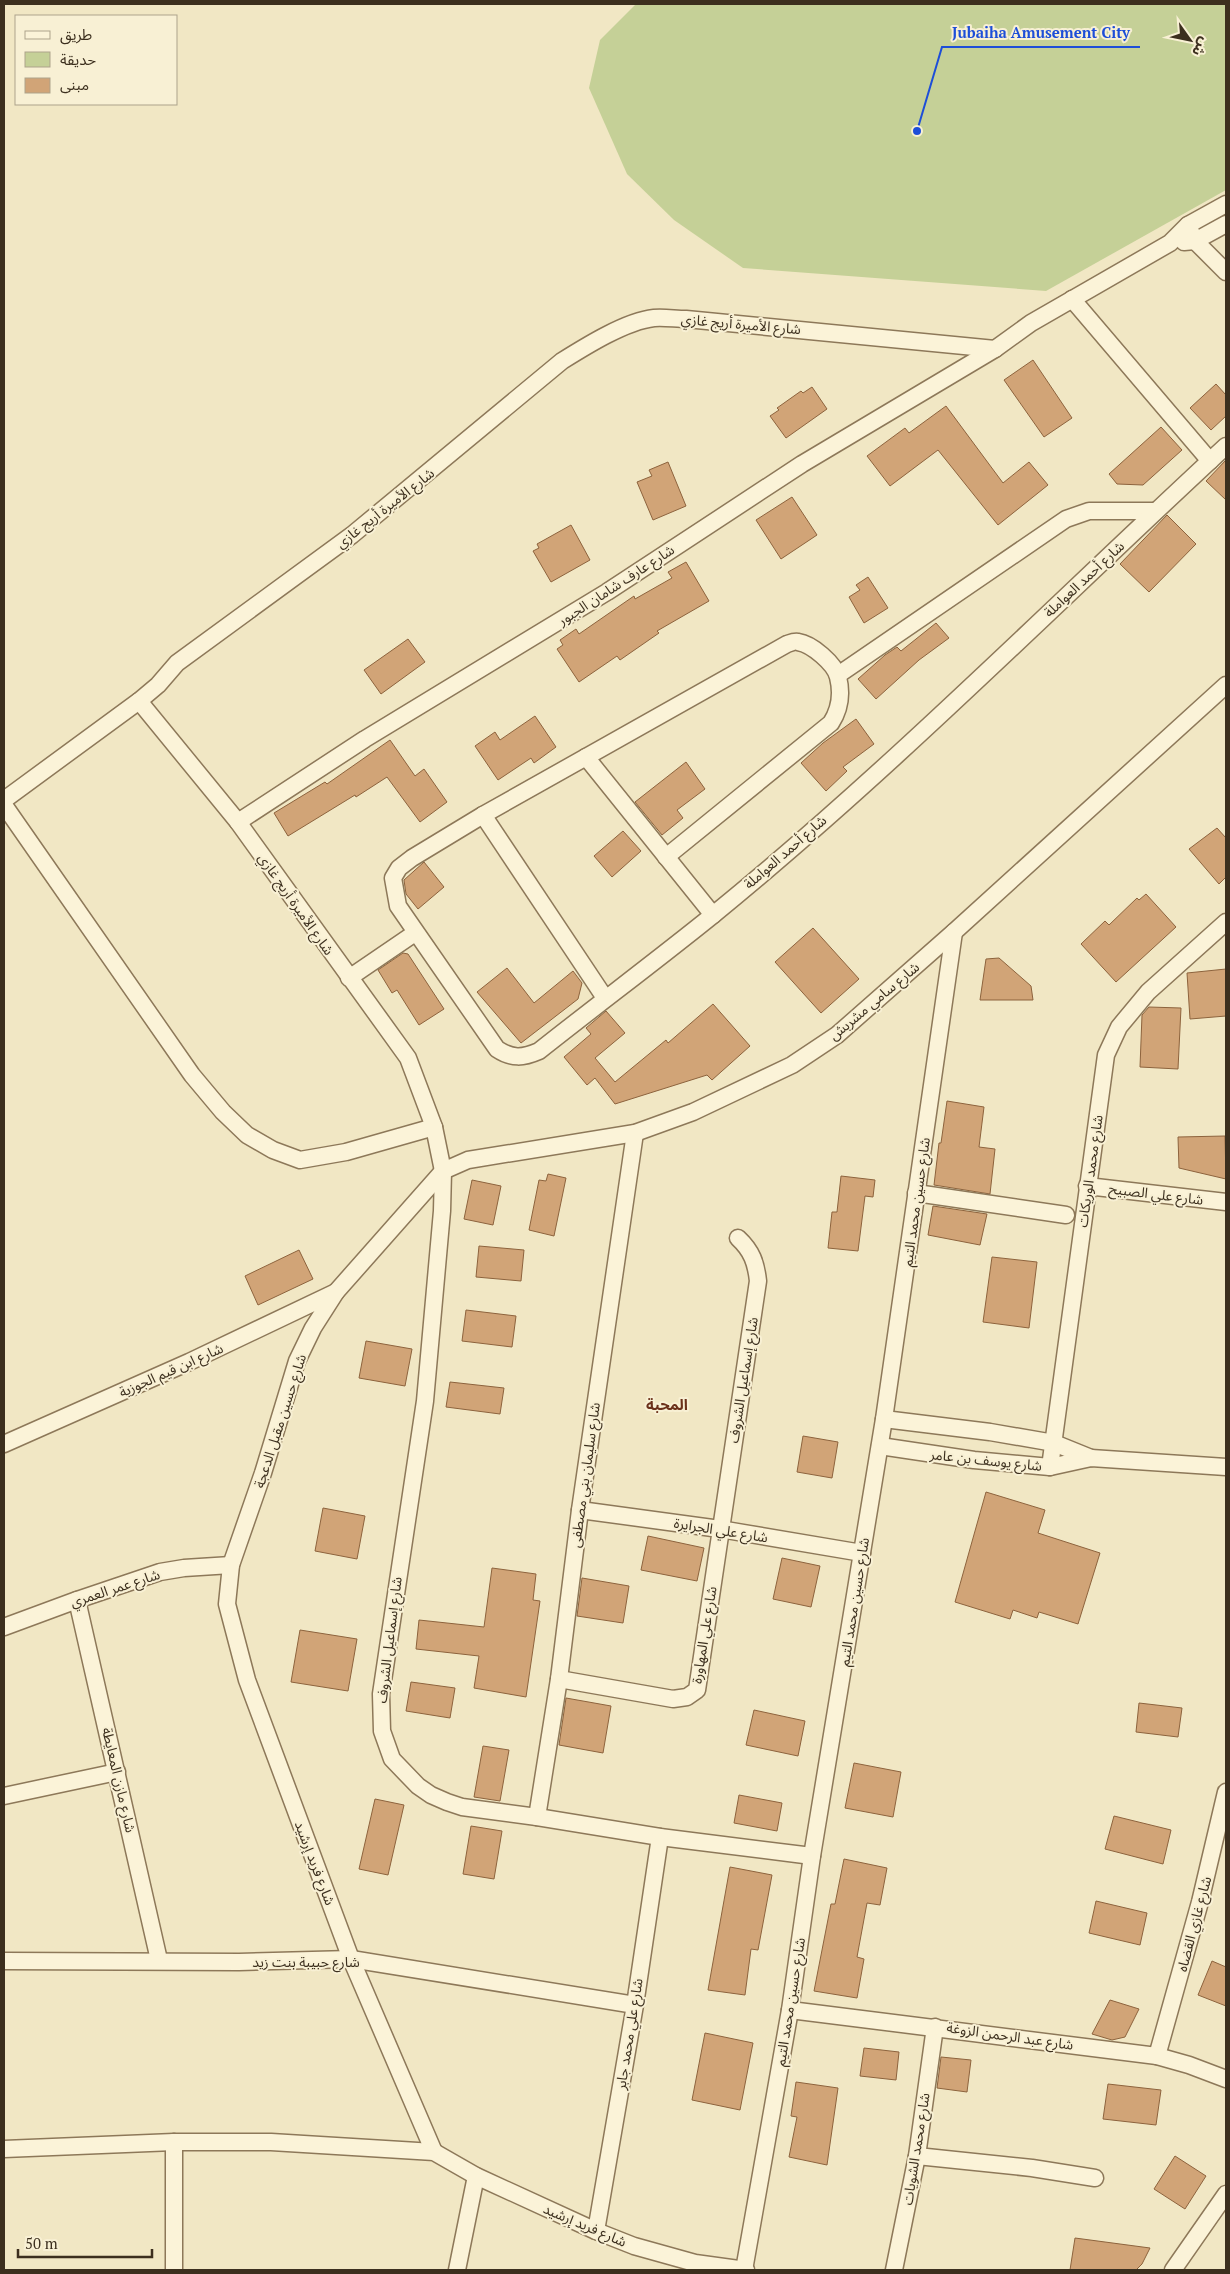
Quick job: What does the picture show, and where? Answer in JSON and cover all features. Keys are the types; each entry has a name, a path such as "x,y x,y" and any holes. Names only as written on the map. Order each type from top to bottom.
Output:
{"street":[{"path":"995,349 1072,299 1170,243 1188,226 1226,204"},
{"path":"1170,243 1195,241 1226,224"},
{"path":"1188,226 1195,241 1226,272"},
{"path":"1072,299 1210,461"},
{"name":"شارع الأميرة أريج غازي","path":"442,1172 434,1128 408,1058 238,822 139,701 158,685 177,663 352,535 562,362 596,339 653,318 686,319 995,349"},
{"name":"شارع عارف شامان الجبور","path":"238,822 365,738 607,592 802,464 995,349"},
{"name":"شارع أحمد العواملة","path":"838,675 823,656 809,645 797,641 787,644 483,815 412,858 399,868 392,878 398,906 497,1049 512,1058 527,1057 539,1051 713,915 914,740 1226,446"},
{"path":"666,857 831,723 836,715 839,704 838,675 1066,519 1089,511 1156,511"},
{"name":"شارع سامي مشربش","path":"442,1172 468,1160 634,1133 693,1112 792,1065 838,1035 1226,685"},
{"path":"4,800 139,701"},
{"path":"586,757 713,915"},
{"path":"4,805 192,1074 223,1112 248,1135 273,1150 300,1160 346,1152 434,1128"},
{"path":"483,815 606,998"},
{"name":"شارع محمد الوريكات","path":"1050,1467 1106,1055 1120,1027 1148,992 1226,922"},
{"name":"شارع حسين محمد التيم","path":"745,2270 790,2010 812,1856 880,1446 954,932"},
{"path":"349,978 416,933"},
{"name":"شارع سليمان بني مصطفى","path":"537,1817 559,1679 580,1510 634,1133"},
{"name":"شارع حسين مقبل الدعجة","path":"231,1565 263,1473 297,1361 313,1328 336,1292 442,1172"},
{"name":"شارع إسماعيل الشروف","path":"442,1172 442,1211 426,1401 383,1675 380,1713 382,1731 392,1759 413,1782 430,1795 462,1807 660,1837 812,1856"},
{"name":"شارع علي الصبيح","path":"1087,1186 1226,1202"},
{"path":"916,1193 1066,1215"},
{"name":"شارع إسماعيل الشروف","path":"720,1529 758,1282 756,1264 752,1254 738,1238"},
{"name":"شارع ابن قيم الجوزية","path":"4,1444 189,1362 336,1292"},
{"name":"شارع يوسف بن عامر","path":"884,1418 990,1432 1054,1443 1091,1458"},
{"name":"شارع يوسف بن عامر","path":"880,1446 974,1460 1050,1467 1091,1458 1226,1467"},
{"name":"شارع علي الجرايرة","path":"580,1510 720,1529 862,1553"},
{"name":"شارع علي المهاورة","path":"559,1679 673,1699 693,1694 697,1690 700,1680 720,1529"},
{"name":"شارع عمر العمري","path":"4,1628 77,1600 160,1572 184,1568 231,1565"},
{"name":"شارع فريد إرشيد","path":"231,1565 227,1604 247,1680 351,1959 434,2152"},
{"name":"شارع مازن المعايطة","path":"77,1600 159,1960"},
{"path":"4,1796 117,1772"},
{"name":"شارع غازي القضاه","path":"1157,2056 1200,1902 1226,1792"},
{"name":"شارع علي محمد جابر","path":"596,2231 635,2005 660,1837"},
{"name":"شارع حبيبة بنت زيد","path":"4,1961 159,1960 238,1962 351,1959 635,2005"},
{"name":"شارع عبد الرحمن الزوغة","path":"790,2010 1157,2056 1189,2065 1226,2079"},
{"name":"شارع محمد الشويات","path":"894,2270 917,2156 935,2027"},
{"path":"174,2142 174,2270"},
{"name":"شارع فريد إرشيد","path":"4,2149 174,2142 271,2142 434,2152 476,2176 596,2231 665,2256 695,2263 745,2270"},
{"path":"917,2156 1032,2168 1095,2178"},
{"path":"457,2270 476,2176"},
{"path":"1173,2270 1226,2194"}],"green space":[{"path":"636,4 1226,4 1226,190 1046,291 743,268 674,220 627,174 589,88 600,40"}],"building":[{"path":"1033,360 1072,418 1044,437 1004,380"},
{"path":"1216,384 1226,395 1226,416 1211,430 1190,408"},
{"path":"812,387 827,409 786,438 770,416 779,410 777,408 801,391 803,393"},
{"path":"946,406 1003,483 1029,462 1048,485 998,525 938,450 890,486 867,456 905,428 909,433"},
{"path":"1161,427 1182,450 1143,485 1117,484 1109,474"},
{"path":"1226,460 1226,500 1206,481"},
{"path":"668,462 686,506 653,520 637,482 652,476 649,470"},
{"path":"792,497 817,535 781,559 756,520"},
{"path":"1167,515 1196,544 1149,592 1120,564"},
{"path":"571,525 590,560 551,582 533,551 539,548 537,544"},
{"path":"686,562 709,601 657,631 659,633 620,660 617,656 579,682 557,649 563,645 560,640 576,629 579,634 634,596 635,599 672,578 668,572"},
{"path":"868,577 888,608 864,623 849,597 860,590 856,585"},
{"path":"936,623 949,638 919,660 876,699 858,679 885,655 897,647 901,651"},
{"path":"408,639 425,662 381,694 364,670"},
{"path":"535,716 556,747 534,763 531,758 498,780 475,746 495,732 500,740"},
{"path":"856,719 874,744 843,767 847,771 826,791 801,763 823,743"},
{"path":"390,740 415,776 424,769 447,802 420,822 387,777 288,836 274,813 325,782 327,784"},
{"path":"686,762 705,789 677,810 683,818 662,835 635,802"},
{"path":"1217,828 1226,838 1226,877 1219,884 1189,849"},
{"path":"623,831 641,851 612,877 594,856"},
{"path":"424,862 444,887 418,909 406,894 404,880"},
{"path":"1146,894 1176,927 1116,982 1081,944 1105,921 1109,925 1137,898 1139,900"},
{"path":"813,928 859,979 821,1013 775,962"},
{"path":"403,953 408,954 444,1009 419,1025 397,990 392,993 378,970"},
{"path":"999,958 1031,986 1033,1000 980,1000 986,959"},
{"path":"507,968 534,1003 573,971 582,983 578,999 521,1043 477,992"},
{"path":"1226,969 1226,1016 1190,1019 1187,973"},
{"path":"713,1004 750,1046 712,1080 707,1075 615,1104 595,1078 587,1085 564,1057 591,1034 586,1028 606,1011 625,1033 595,1058 615,1082 666,1040 668,1043"},
{"path":"1149,1007 1181,1008 1178,1069 1140,1067 1142,1015"},
{"path":"947,1101 984,1107 979,1147 995,1149 990,1194 934,1185"},
{"path":"1225,1136 1226,1179 1179,1168 1178,1137"},
{"path":"548,1174 566,1178 554,1236 529,1230 539,1180 546,1181"},
{"path":"841,1176 875,1180 873,1197 865,1196 858,1251 828,1248 832,1212 837,1212"},
{"path":"472,1180 501,1186 493,1225 464,1219"},
{"path":"933,1206 987,1214 980,1245 928,1235"},
{"path":"479,1246 524,1250 521,1281 476,1277"},
{"path":"299,1250 313,1279 258,1305 245,1276"},
{"path":"992,1257 1037,1262 1029,1328 983,1322"},
{"path":"466,1310 516,1316 512,1347 462,1341"},
{"path":"366,1341 412,1349 405,1386 359,1378"},
{"path":"450,1382 504,1388 500,1414 446,1407"},
{"path":"803,1436 838,1442 832,1478 797,1472"},
{"path":"986,1492 1045,1510 1038,1533 1100,1553 1078,1624 1039,1612 1037,1618 1013,1610 1010,1619 955,1602"},
{"path":"323,1508 365,1516 357,1559 315,1551"},
{"path":"648,1536 704,1548 697,1581 641,1570"},
{"path":"782,1558 820,1566 811,1607 773,1599"},
{"path":"492,1568 536,1574 533,1600 540,1601 526,1697 474,1688 479,1656 416,1649 419,1620 484,1627"},
{"path":"582,1578 629,1586 623,1623 577,1616"},
{"path":"300,1630 357,1639 348,1691 291,1682"},
{"path":"411,1682 455,1688 450,1718 406,1711"},
{"path":"566,1698 611,1706 603,1753 559,1745"},
{"path":"1139,1703 1182,1708 1178,1737 1136,1732"},
{"path":"754,1710 805,1721 798,1756 746,1745"},
{"path":"483,1746 509,1750 500,1801 474,1797"},
{"path":"854,1763 901,1772 893,1817 845,1808"},
{"path":"739,1795 782,1803 777,1831 734,1823"},
{"path":"375,1799 404,1805 388,1875 359,1869"},
{"path":"1114,1816 1171,1830 1163,1864 1105,1849"},
{"path":"471,1826 502,1831 494,1879 463,1874"},
{"path":"844,1859 887,1868 880,1905 867,1903 857,1957 864,1959 857,1998 814,1991 831,1904 835,1904"},
{"path":"730,1867 772,1875 758,1950 751,1949 745,1995 708,1990"},
{"path":"1096,1901 1147,1913 1140,1945 1089,1933"},
{"path":"1212,1961 1226,1967 1226,2006 1198,1995"},
{"path":"1110,2000 1139,2009 1125,2037 1112,2040 1092,2034"},
{"path":"705,2033 753,2043 740,2110 692,2100"},
{"path":"864,2048 899,2052 896,2080 860,2076"},
{"path":"941,2057 971,2060 967,2092 937,2088"},
{"path":"796,2082 838,2088 827,2165 789,2157 797,2117 791,2116"},
{"path":"1108,2084 1161,2090 1156,2125 1103,2119"},
{"path":"1175,2156 1206,2176 1185,2209 1154,2189"},
{"path":"1075,2238 1150,2248 1142,2264 1136,2270 1070,2270"}],"place":[{"name":"Jubaiha Amusement City","path":"917,131"}],"district":[{"name":"المحبة","path":"667,1405"}]}
